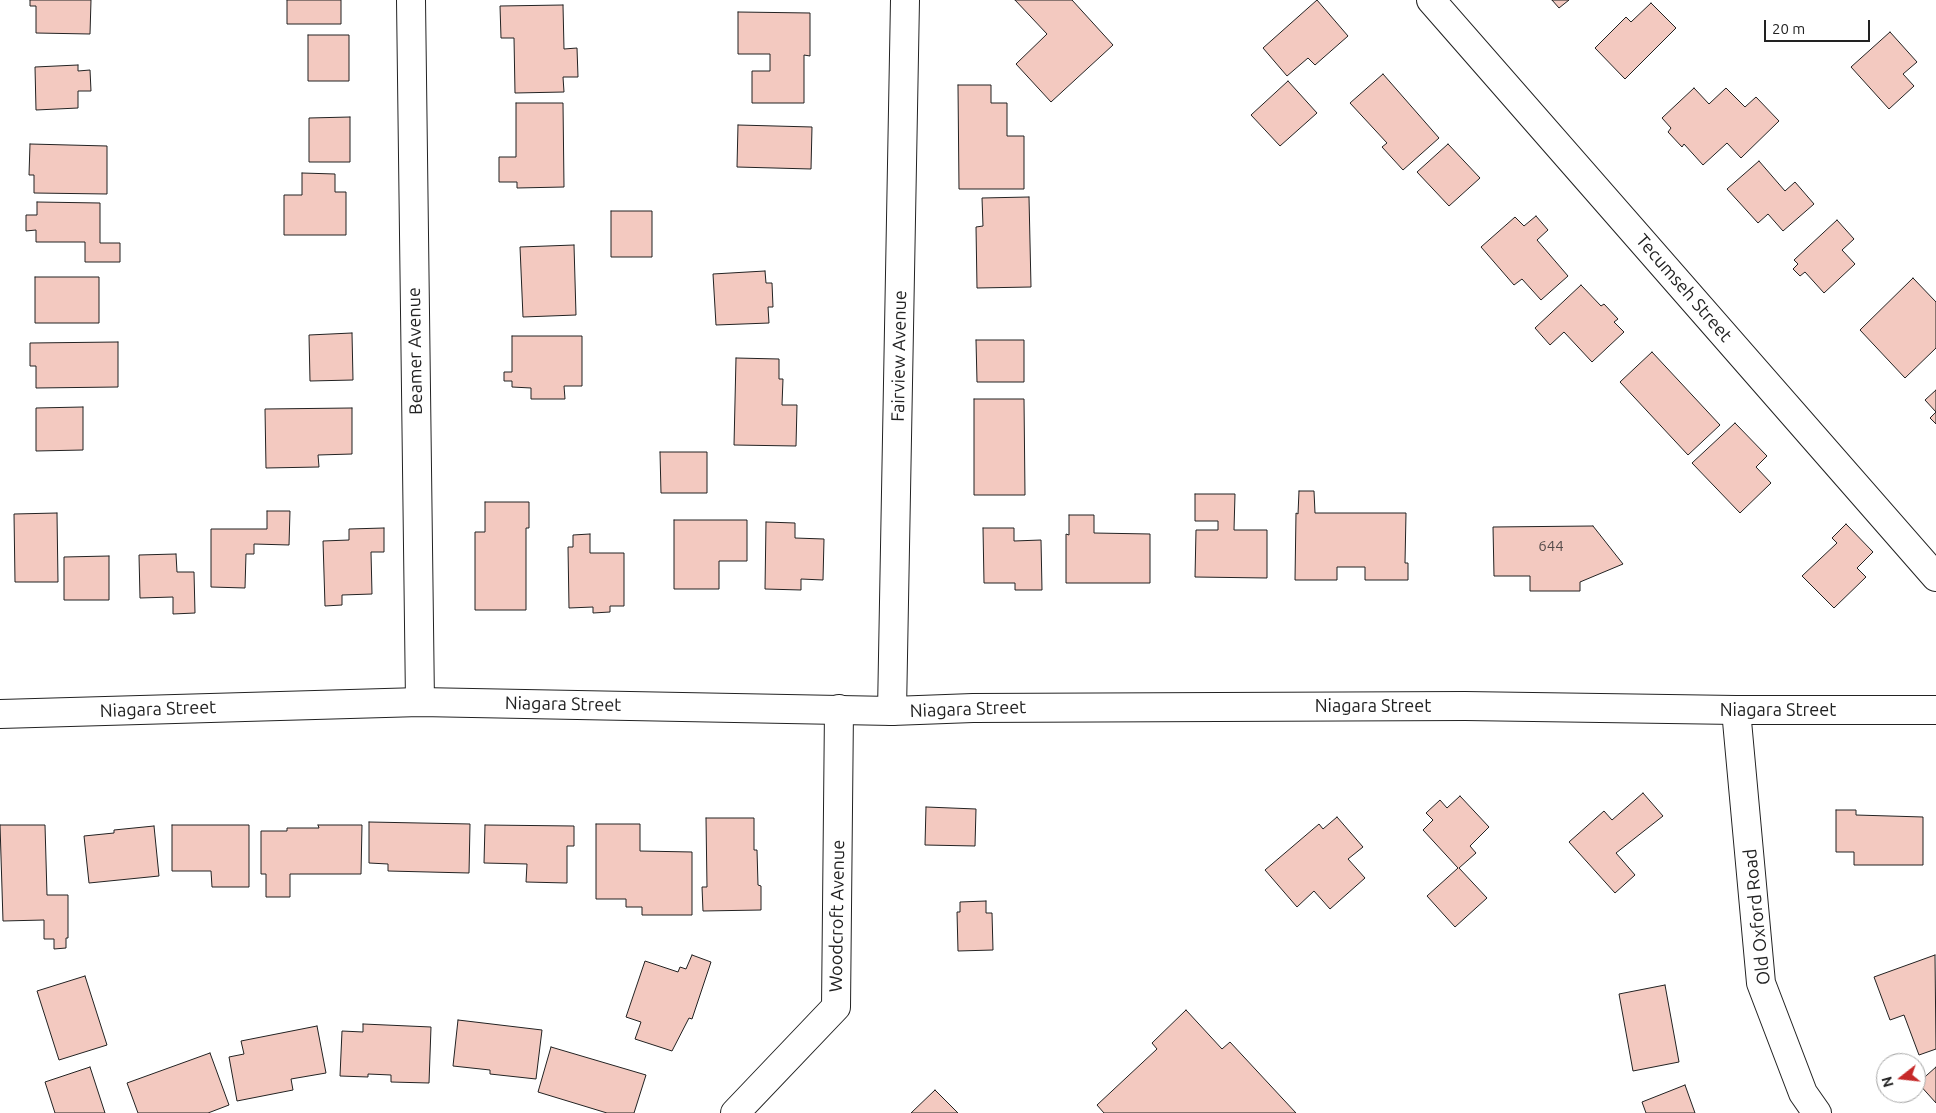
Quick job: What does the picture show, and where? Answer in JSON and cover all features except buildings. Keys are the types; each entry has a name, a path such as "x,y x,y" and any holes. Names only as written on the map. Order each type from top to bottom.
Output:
{"street":[{"name":"Beamer Avenue","path":"411,0 420,702"},
{"name":"Fairview Avenue","path":"892,712 905,0"},
{"name":"Tecumseh Street","path":"1431,0 1936,577"},
{"name":"Niagara Street","path":"0,714 420,702 839,709 892,712 973,708 1465,706 1736,710 1936,710"},
{"name":"Woodcroft Avenue","path":"734,1113 836,1007 839,709"},
{"name":"Old Oxford Road","path":"1736,710 1761,983 1803,1093 1817,1113"}]}
